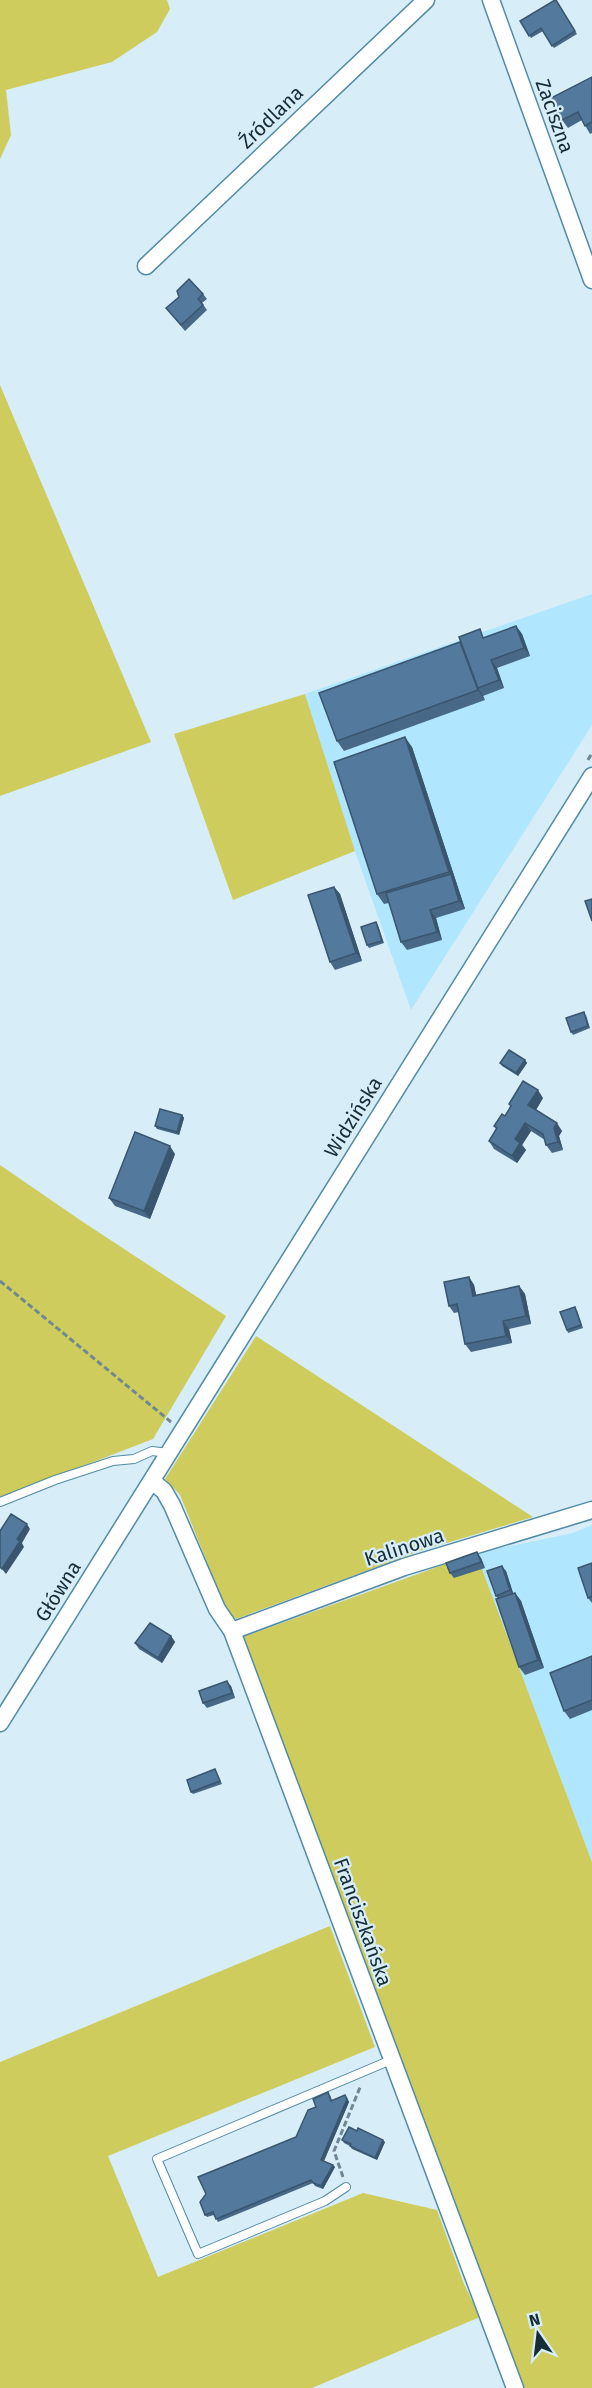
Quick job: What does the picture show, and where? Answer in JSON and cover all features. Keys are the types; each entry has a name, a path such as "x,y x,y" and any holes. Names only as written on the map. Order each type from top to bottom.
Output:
{"street":[{"name":"Źródlana","path":"146,266 426,0"},
{"name":"Zaciszna","path":"490,0 592,280"},
{"name":"Widzińska","path":"152,1481 592,776"},
{"name":"Franciszkańska","path":"152,1481 164,1491 172,1505 217,1609 232,1631 515,2388"},
{"name":"Główna","path":"0,1723 152,1481"},
{"name":"Kalinowa","path":"232,1631 404,1567 592,1510"}],"lane":[{"path":"0,1502 55,1480 113,1461 134,1459 152,1451 168,1453"},
{"path":"346,2187 325,2201 198,2254 157,2159 391,2060"}],"path":[{"path":"0,1281 182,1430"},
{"path":"346,2187 334,2151 368,2070"}],"shaded area":[{"path":"0,0 167,0 170,9 157,32 112,62 6,90 11,135 0,159"},
{"path":"0,385 151,742 0,796"},
{"path":"592,594 592,725 411,1010 355,851 305,694"},
{"path":"305,694 355,851 233,900 174,734"},
{"path":"0,1165 226,1316 153,1439 0,1498"},
{"path":"256,1336 533,1517 420,1551 236,1619 227,1612 180,1495 165,1479"},
{"path":"592,1525 592,1862 476,1553 573,1533"},
{"path":"476,1553 592,1862 592,2388 524,2388 243,1637"},
{"path":"330,1926 375,2047 108,2156 158,2277 363,2193 437,2210 464,2284 480,2317 312,2388 0,2388 0,2062"}],"building":[{"path":"555,0 575,31 552,46 541,28 529,36 520,21"},
{"path":"592,77 592,122 585,126 578,112 562,120 551,98"},
{"path":"189,279 203,294 198,299 203,305 181,325 166,308 179,297 177,291"},
{"path":"516,626 524,648 491,660 499,680 478,688 459,637 480,629 483,638"},
{"path":"460,642 478,690 337,741 319,693"},
{"path":"405,737 449,872 377,894 334,762"},
{"path":"451,874 459,901 430,910 437,932 401,942 386,893"},
{"path":"334,887 356,953 330,962 308,895"},
{"path":"592,899 592,921 585,901"},
{"path":"376,922 382,941 367,945 361,927"},
{"path":"584,1012 588,1026 571,1032 566,1018"},
{"path":"509,1050 525,1060 516,1073 500,1063"},
{"path":"523,1081 538,1090 528,1105 557,1123 554,1128 558,1142 546,1145 543,1134 525,1123 515,1139 520,1143 512,1156 489,1141 497,1128 494,1126 502,1114 505,1116 511,1106 509,1104"},
{"path":"160,1109 182,1115 177,1132 155,1126"},
{"path":"135,1132 170,1146 144,1211 109,1198"},
{"path":"469,1277 473,1296 519,1286 526,1316 503,1321 506,1336 465,1344 457,1304 449,1306 444,1282"},
{"path":"575,1307 581,1325 567,1330 560,1312"},
{"path":"11,1514 27,1524 17,1539 20,1541 2,1569 0,1567 0,1531"},
{"path":"477,1552 481,1562 450,1573 446,1563"},
{"path":"592,1563 592,1596 588,1598 578,1568"},
{"path":"502,1566 510,1590 496,1596 487,1571"},
{"path":"515,1593 538,1660 519,1667 496,1599"},
{"path":"150,1623 171,1636 158,1658 135,1643"},
{"path":"592,1656 592,1700 564,1711 550,1673"},
{"path":"227,1681 232,1693 203,1703 199,1691"},
{"path":"215,1769 220,1781 191,1792 187,1780"},
{"path":"328,2092 331,2101 345,2095 347,2099 321,2160 333,2165 321,2186 311,2180 216,2219 213,2212 205,2215 200,2202 206,2194 198,2177 296,2137 308,2110 316,2107 313,2099"},
{"path":"349,2127 357,2131 358,2128 383,2140 375,2158 342,2140"}]}
